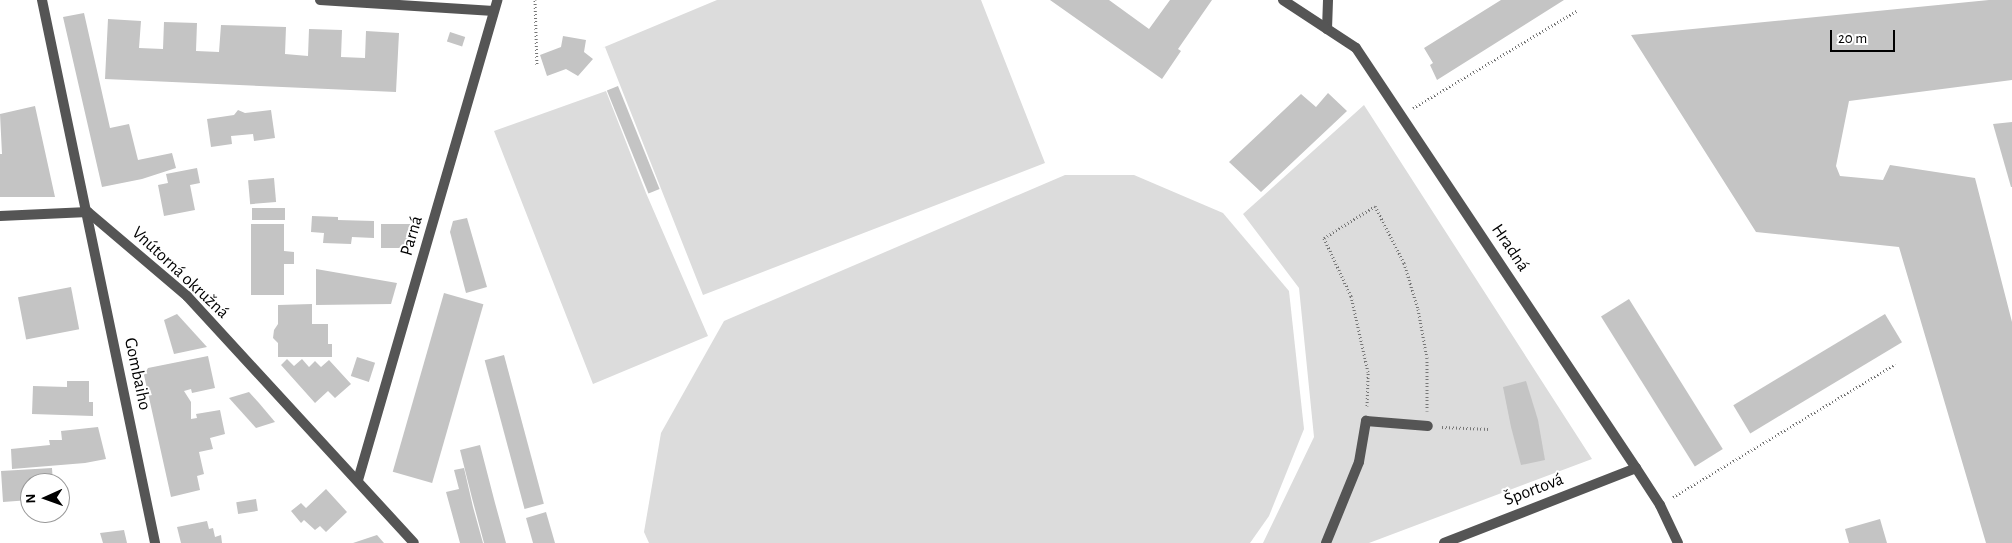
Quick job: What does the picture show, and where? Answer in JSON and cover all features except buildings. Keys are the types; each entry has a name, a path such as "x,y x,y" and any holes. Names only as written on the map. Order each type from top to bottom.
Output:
{"street":[{"path":"0,216 88,212 42,0"},
{"path":"320,0 494,11"},
{"name":"Parná","path":"358,480 498,0"},
{"name":"Hradná","path":"1283,0 1356,48 1660,504 1678,543"},
{"path":"1327,29 1328,0"},
{"name":"Vnútorná okružná","path":"88,212 187,296 414,543"},
{"name":"Gombaiho","path":"88,212 156,543"},
{"path":"1326,543 1359,462 1366,421 1428,426"},
{"name":"Športová","path":"1444,543 1636,468"}],"path":[{"path":"535,0 537,66"},
{"path":"1402,115 1578,10"},
{"path":"1366,421 1368,372 1351,296 1324,238 1375,206 1404,263 1418,308 1427,358 1428,426 1490,429"},
{"path":"1660,504 1895,364"}],"shaded area":[{"path":"717,0 981,0 1045,163 703,295 605,47 602,48"},
{"path":"606,91 646,193 708,336 593,384 494,131"},
{"path":"1364,105 1592,459 1369,543 1263,543 1314,437 1299,288 1243,214"},
{"path":"1065,175 1134,175 1223,213 1289,291 1304,429 1269,516 1250,543 649,543 644,532 661,433 724,321"}]}
